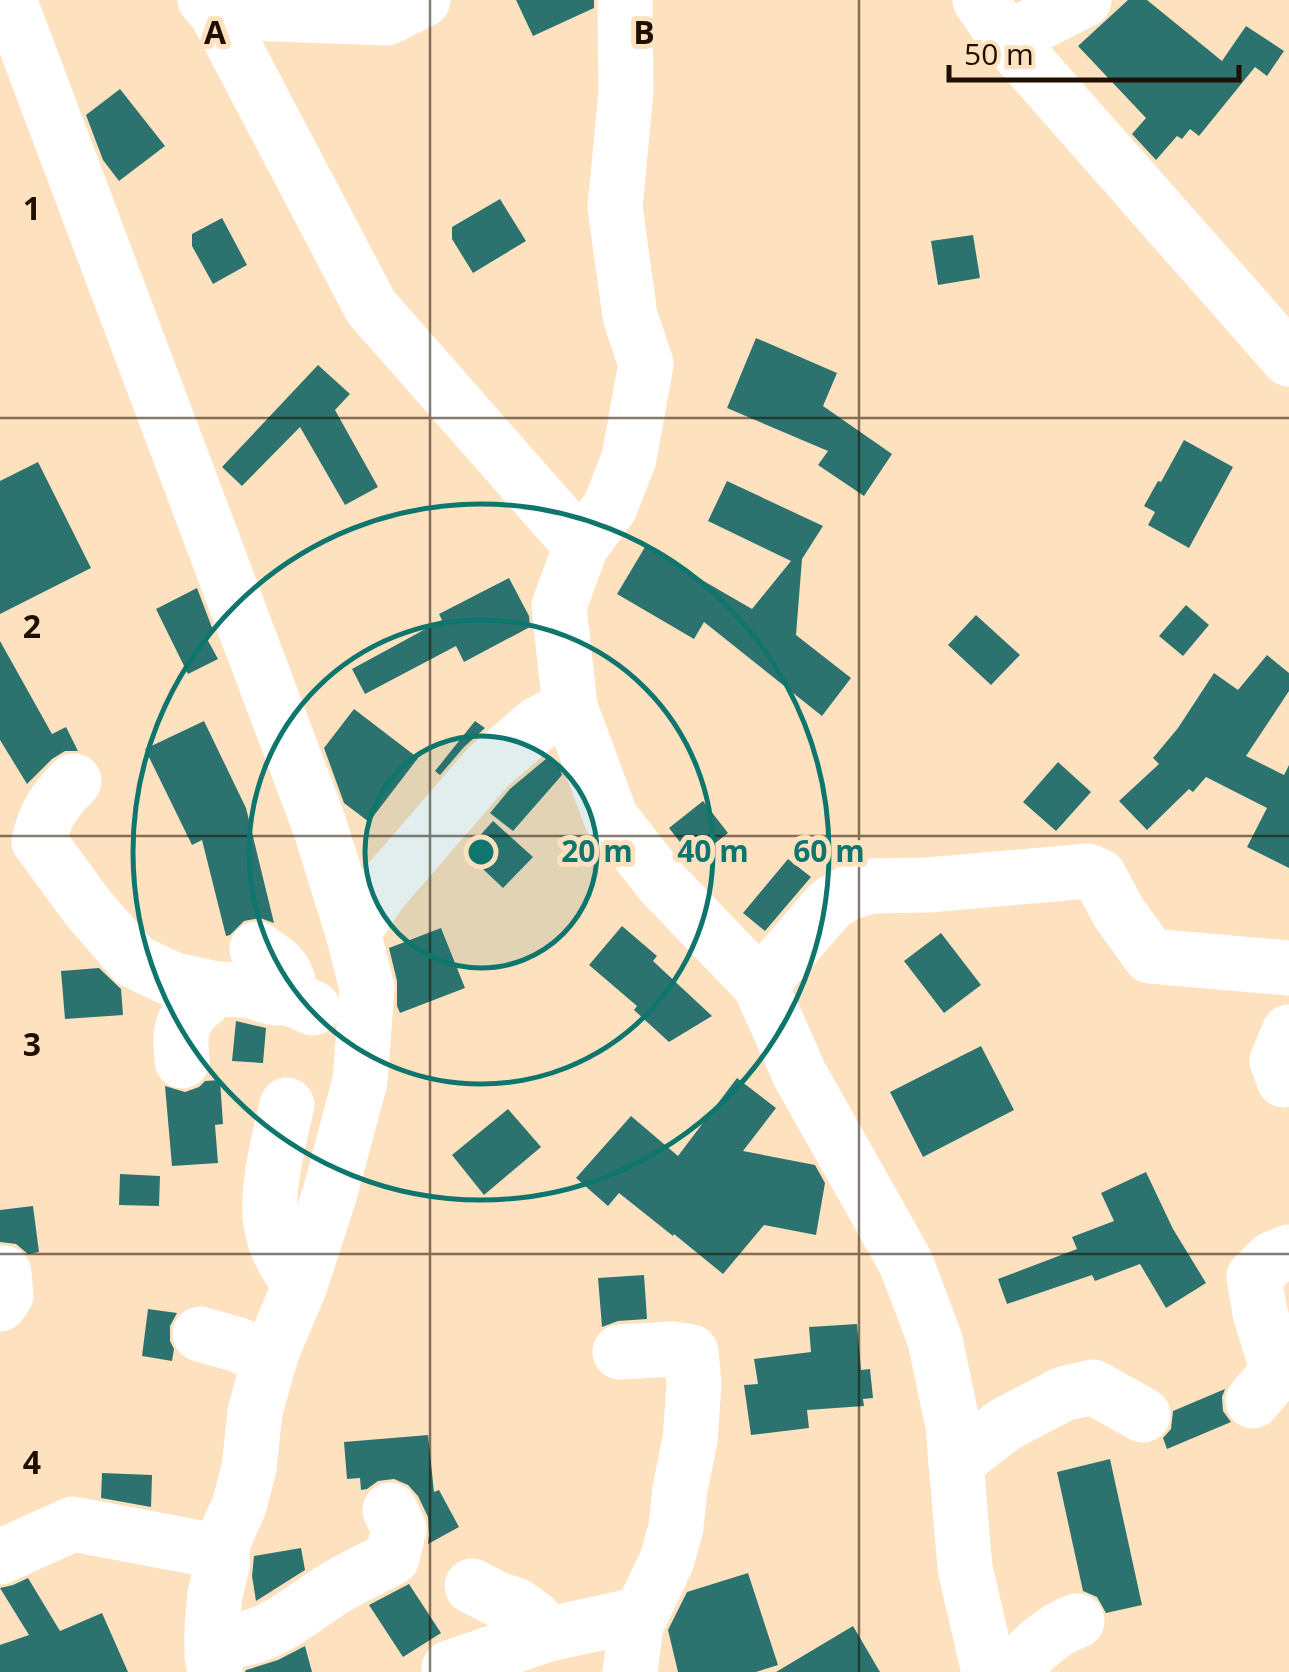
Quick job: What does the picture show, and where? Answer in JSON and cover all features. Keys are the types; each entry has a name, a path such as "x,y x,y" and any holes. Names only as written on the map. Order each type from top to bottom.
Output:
{"street":[{"path":"9,0 319,824 366,988 360,1081 330,1193 270,1360 255,1412 249,1468 239,1506 223,1542 215,1594 214,1657"},
{"path":"211,6 387,18 423,0"},
{"path":"625,0 626,92 615,207 630,316 646,364 630,458 610,507 581,546 559,606 570,707 611,818 662,883 760,985 800,1074 906,1262 936,1340 953,1426 966,1568 989,1672"},
{"path":"1084,0 994,20 1289,359"},
{"path":"211,6 372,308 581,546"},
{"path":"353,933 380,892 488,767 538,724 570,707"},
{"path":"74,782 44,817 39,841 61,874 134,961 174,980 290,998 303,1006 364,1020"},
{"path":"760,985 830,904 850,892 871,886 1088,871 1099,876 1150,956 1289,968"},
{"path":"257,949 279,964 290,982 290,998"},
{"path":"182,1061 179,1030 194,1008 216,989"},
{"path":"287,1105 272,1180 271,1228 284,1261 300,1285"},
{"path":"1253,1402 1278,1371 1260,1313 1254,1276 1272,1259 1289,1252"},
{"path":"200,1334 239,1345 270,1360"},
{"path":"620,1352 691,1352 694,1385 676,1527 667,1560 636,1624 630,1672"},
{"path":"956,1462 1004,1425 1062,1394 1093,1386 1143,1414"},
{"path":"214,1657 232,1642 282,1626 336,1587 392,1558 399,1529 390,1510"},
{"path":"0,1557 73,1524 222,1549"},
{"path":"472,1586 516,1605 534,1618 544,1635"},
{"path":"449,1668 544,1635 642,1614"},
{"path":"1014,1672 1062,1626 1077,1621"}],"building":[{"path":"516,0 594,0 594,8 533,36"},
{"path":"1128,0 1147,0 1222,61 1246,26 1284,51 1267,76 1255,67 1199,136 1190,129 1182,139 1177,136 1156,160 1132,134 1146,118 1078,46"},
{"path":"120,89 165,146 119,181 103,160 86,115"},
{"path":"500,199 526,241 473,273 452,239 452,227"},
{"path":"222,218 247,265 213,284 192,246 192,234"},
{"path":"973,235 980,278 938,285 931,241"},
{"path":"756,338 837,373 823,406 892,454 864,496 818,465 828,451 727,408"},
{"path":"318,365 350,394 335,410 378,487 345,505 300,427 242,486 222,467"},
{"path":"1184,440 1233,467 1189,548 1148,525 1155,512 1144,506"},
{"path":"38,462 91,568 0,614 0,481"},
{"path":"727,481 823,526 802,559 796,635 851,678 822,716 704,622 694,639 617,594 645,547 752,609 791,561 708,521"},
{"path":"509,578 529,616 530,627 464,662 456,646 365,694 352,669 442,620 439,614"},
{"path":"197,588 214,633 206,637 218,659 188,674 156,609"},
{"path":"1186,605 1209,625 1183,656 1159,636"},
{"path":"976,615 1020,655 991,685 948,645"},
{"path":"0,641 52,734 66,727 78,751 65,751 52,759 27,784 0,740"},
{"path":"1267,655 1289,673 1289,691 1246,756 1284,775 1289,765 1289,868 1247,847 1267,808 1206,777 1147,830 1119,801 1159,764 1153,758 1214,673 1238,690"},
{"path":"354,709 418,758 369,822 344,803 324,748"},
{"path":"204,721 246,808 274,923 260,918 244,921 226,936 202,840 192,845 145,749"},
{"path":"475,721 485,728 440,775 435,771"},
{"path":"547,758 562,775 513,831 490,813 510,789"},
{"path":"1058,762 1091,792 1056,831 1023,802"},
{"path":"703,801 728,833 694,860 669,828"},
{"path":"493,821 533,857 503,888 465,852"},
{"path":"788,859 811,877 765,931 743,913"},
{"path":"622,926 657,956 653,961 712,1016 669,1042 634,1010 637,1006 589,965"},
{"path":"441,928 465,988 400,1013 389,948"},
{"path":"941,933 981,985 944,1013 904,961"},
{"path":"99,968 121,989 123,1015 65,1019 61,971"},
{"path":"236,1021 266,1028 263,1063 232,1061"},
{"path":"981,1046 1014,1110 923,1157 890,1092"},
{"path":"737,1078 776,1108 743,1151 815,1165 825,1183 816,1235 764,1225 723,1274 619,1193 608,1206 576,1178 631,1116 678,1156"},
{"path":"220,1080 223,1124 215,1125 218,1163 172,1166 165,1086 185,1092 205,1081"},
{"path":"508,1109 541,1147 484,1195 452,1155"},
{"path":"1146,1172 1173,1229 1206,1283 1166,1308 1140,1264 1095,1281 1092,1275 1007,1304 998,1279 1077,1249 1072,1237 1114,1221 1101,1193"},
{"path":"120,1174 160,1176 159,1206 119,1205"},
{"path":"33,1206 39,1252 28,1254 16,1244 0,1242 0,1210"},
{"path":"644,1275 647,1319 618,1321 602,1327 598,1278"},
{"path":"148,1309 177,1313 170,1326 172,1361 142,1356"},
{"path":"857,1324 861,1370 870,1369 873,1398 863,1399 864,1406 807,1410 809,1428 751,1435 744,1385 758,1384 754,1359 811,1352 809,1327"},
{"path":"1225,1389 1223,1411 1231,1422 1167,1449 1163,1438 1171,1429 1173,1411"},
{"path":"428,1435 434,1492 439,1490 459,1527 428,1544 428,1517 418,1496 408,1485 394,1479 378,1481 361,1490 360,1478 347,1479 344,1442"},
{"path":"1110,1459 1142,1605 1106,1613 1097,1597 1083,1591 1057,1472"},
{"path":"102,1473 152,1475 151,1507 101,1498"},
{"path":"301,1548 305,1570 256,1601 254,1556"},
{"path":"748,1573 778,1665 756,1672 678,1672 668,1630 687,1592"},
{"path":"28,1578 60,1631 102,1613 128,1672 0,1672 0,1645 29,1635 0,1588"},
{"path":"409,1584 441,1633 403,1657 369,1605"},
{"path":"853,1626 880,1672 776,1672"},
{"path":"305,1646 312,1672 245,1672 278,1660"}]}
